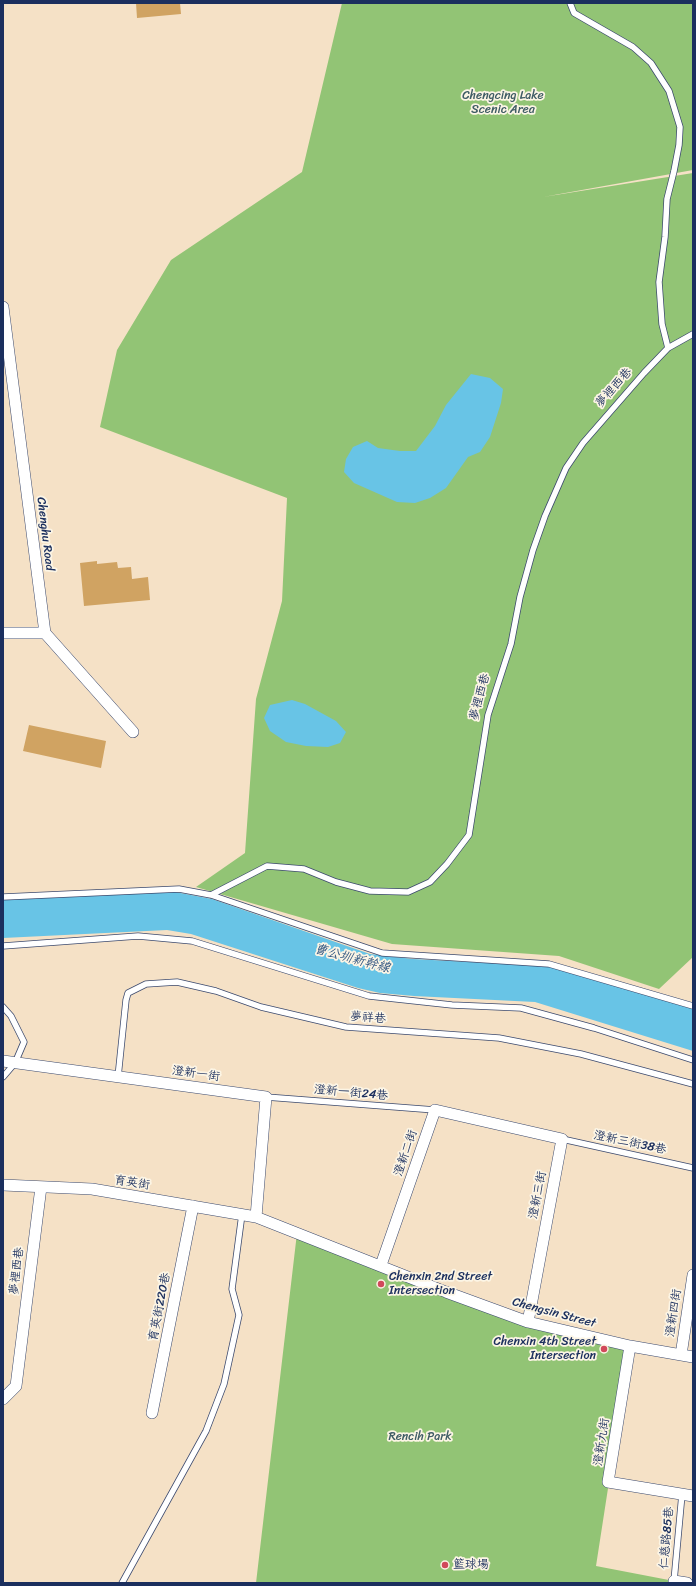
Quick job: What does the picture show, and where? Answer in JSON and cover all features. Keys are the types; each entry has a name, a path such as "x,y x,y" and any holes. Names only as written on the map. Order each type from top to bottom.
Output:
{"street":[{"name":"Chenghu Road","path":"3,307 45,633"},
{"path":"3,633 45,633 133,732"},
{"name":"澄新一街","path":"3,1061 266,1097"},
{"path":"256,1216 266,1097"},
{"path":"435,1110 562,1139"},
{"name":"澄新二街","path":"381,1265 435,1110"},
{"name":"澄新三街","path":"528,1322 562,1139"},
{"name":"育英街","path":"3,1185 92,1189 256,1216"},
{"name":"夢裡西巷","path":"3,1399 16,1386 41,1187"},
{"name":"育英街220巷","path":"152,1413 193,1206"},
{"name":"Chengsin Street","path":"256,1216 446,1292 528,1322 630,1346 693,1357"},
{"name":"澄新四街","path":"681,1355 693,1275"},
{"name":"澄新九街","path":"630,1346 608,1482 688,1495"},
{"path":"674,1582 687,1583"}],"lane":[{"path":"570,3 574,13 633,47 651,62 669,91 680,127 679,145 667,199 665,236 659,282 662,324 668,348"},
{"name":"夢裡西巷","path":"210,895 267,866 304,869 336,882 370,891 408,892 430,882 448,864 469,835 488,715 511,644 520,596 545,516 566,468 583,443 668,348 693,334"},
{"path":"3,897 179,889 210,895 382,953 549,964 693,1006"},
{"path":"3,946 138,936 192,940 369,996 452,1005 521,1008 594,1028 693,1060"},
{"name":"夢祥巷","path":"118,1077 128,993 146,984 177,982 216,991 260,1007 346,1027 499,1038 581,1054 693,1084"},
{"path":"3,1007 11,1016 24,1042 15,1063 3,1077"},
{"name":"澄新一街24巷","path":"266,1097 435,1110"},
{"name":"澄新三街38巷","path":"562,1139 693,1168"},
{"path":"122,1583 206,1431 224,1384 238,1315 232,1289 242,1214"},
{"name":"仁慈路85巷","path":"674,1582 688,1495"}],"green space":[{"name":"Chengcing Lake Scenic Area","path":"342,3 693,3 693,170 543,197 693,173 693,957 659,989 559,956 392,944 196,887 245,853 256,699 282,601 287,498 100,427 117,350 171,260 302,172"},
{"name":"Rencih Park","path":"297,1233 528,1321 630,1346 596,1566 674,1581 674,1583 256,1583"}],"water":[{"path":"471,374 490,378 503,389 501,403 490,437 480,452 468,457 446,488 430,498 415,503 397,502 354,483 344,472 346,459 353,447 367,441 378,448 400,451 416,451 435,426 446,405"},
{"path":"292,700 305,704 336,721 346,732 340,743 328,747 306,746 286,742 270,731 264,718 270,705"},
{"name":"曹公圳新幹線","path":"175,892 212,899 370,954 413,959 548,966 693,1009 693,1051 535,1002 414,996 380,993 358,988 191,934 167,930 3,938 3,899"}],"building":[{"path":"136,3 180,3 181,14 137,18"},
{"path":"97,561 97,564 117,562 118,568 131,567 132,579 148,577 150,600 84,606 80,563"},
{"path":"29,725 106,741 101,768 23,751"}],"place":[{"name":"Chenxin 2nd Street Intersection","path":"381,1284"},
{"name":"Chenxin 4th Street Intersection","path":"604,1349"},
{"name":"籃球場","path":"445,1565"}]}
